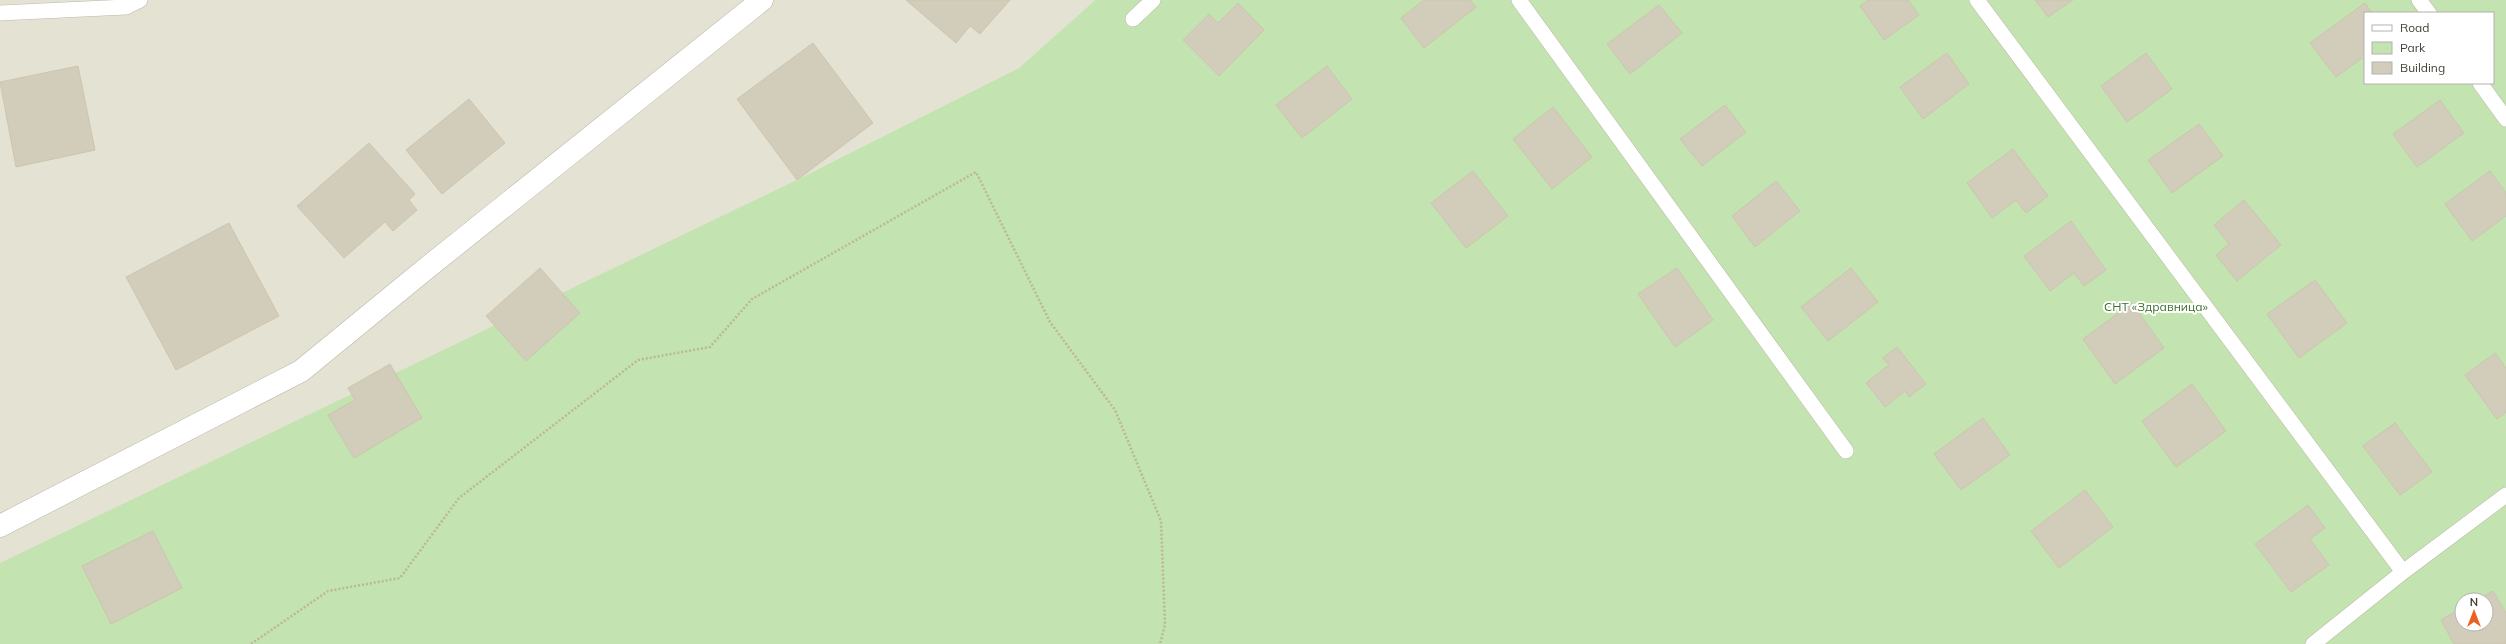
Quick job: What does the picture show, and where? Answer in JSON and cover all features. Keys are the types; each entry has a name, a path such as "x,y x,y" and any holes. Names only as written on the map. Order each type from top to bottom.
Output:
{"street":[{"path":"0,526 301,371 428,267 762,0"}],"lane":[{"path":"0,13 126,7 140,0"},
{"path":"1133,19 1153,0"},
{"path":"1519,0 1846,451"},
{"path":"1977,0 2404,572"},
{"path":"2419,0 2428,12"},
{"path":"2481,84 2506,119"},
{"path":"2313,644 2404,572 2506,495"}],"path":[{"path":"251,644 328,591 400,578 459,498 638,360 710,347 752,299 976,172 1050,322 1115,410 1161,521 1165,625 1160,644"}],"shaded area":[{"path":"0,0 1095,0 1019,68 0,644"}],"green space":[{"name":"СНТ «Здравница»","path":"1095,0 2506,0 2506,644 0,644 0,563 797,180 1019,68"}],"building":[{"path":"906,0 1010,0 980,34 970,26 956,43"},
{"path":"1424,0 1470,0 1476,7 1424,48 1401,18"},
{"path":"1868,0 1908,0 1919,15 1884,40 1860,6"},
{"path":"2035,0 2073,0 2048,17"},
{"path":"1238,3 1264,30 1219,76 1183,40 1209,14 1218,23"},
{"path":"2365,3 2371,12 2364,12 2364,57 2336,77 2310,43"},
{"path":"1659,5 1682,33 1630,74 1607,44"},
{"path":"813,43 873,123 797,180 737,99"},
{"path":"1947,53 1969,84 1923,119 1900,87"},
{"path":"2146,53 2172,89 2127,122 2101,86"},
{"path":"78,66 95,150 16,167 0,82"},
{"path":"1327,66 1352,99 1302,138 1276,105"},
{"path":"469,99 505,143 442,194 406,150"},
{"path":"2440,100 2464,133 2417,167 2393,134"},
{"path":"1725,105 1746,132 1702,166 1680,139"},
{"path":"1553,107 1592,157 1552,189 1513,139"},
{"path":"2199,124 2223,156 2172,193 2148,160"},
{"path":"369,143 415,194 409,200 417,210 393,231 385,222 344,258 297,206"},
{"path":"2013,149 2048,196 2026,213 2016,200 1992,218 1967,183"},
{"path":"1473,171 1508,216 1466,248 1431,203"},
{"path":"2490,171 2506,193 2506,216 2472,241 2445,204"},
{"path":"1776,181 1800,211 1755,247 1732,216"},
{"path":"2244,200 2281,245 2237,281 2216,255 2229,244 2214,225"},
{"path":"2071,221 2106,270 2084,286 2074,273 2050,291 2024,256"},
{"path":"229,223 279,316 176,370 126,277"},
{"path":"540,268 580,313 526,361 486,316"},
{"path":"1677,268 1713,320 1675,347 1638,294"},
{"path":"1851,268 1878,302 1828,341 1801,307"},
{"path":"2315,280 2347,323 2299,358 2267,314"},
{"path":"2132,303 2164,348 2115,384 2083,339"},
{"path":"1897,347 1926,384 1909,397 1905,391 1885,407 1866,383 1889,365 1883,358"},
{"path":"2495,353 2506,368 2506,412 2497,419 2465,375"},
{"path":"390,364 422,418 354,458 328,415 355,400 348,388"},
{"path":"2192,384 2226,431 2176,467 2142,421"},
{"path":"1983,418 2010,455 1961,490 1934,454"},
{"path":"2395,423 2432,472 2400,495 2363,446"},
{"path":"2085,490 2113,527 2059,568 2031,531"},
{"path":"2308,505 2325,528 2310,539 2329,565 2291,592 2255,544"},
{"path":"153,531 182,588 111,624 82,566"},
{"path":"2494,593 2506,613 2506,644 2454,644 2441,620 2454,613 2454,632 2494,632"}]}
